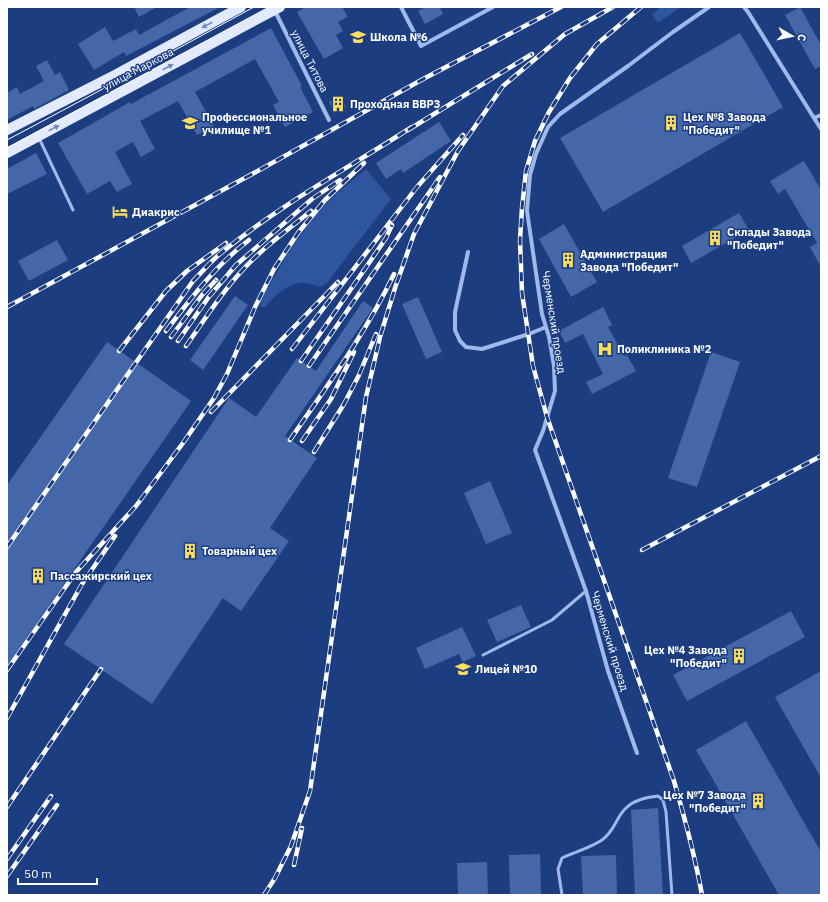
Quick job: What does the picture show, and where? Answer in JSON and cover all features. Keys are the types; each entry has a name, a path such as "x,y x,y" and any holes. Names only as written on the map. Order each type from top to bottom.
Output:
{"main road":[{"name":"улица Маркова","path":"7,130 115,75 241,7"},
{"name":"улица Маркова","path":"7,153 277,8"}],"street":[{"path":"401,7 421,46 493,7"},
{"name":"Черменский проезд","path":"636,753 608,671 586,591 535,450 543,431 555,391 554,366 542,314 528,211 530,175 536,154 548,127 560,114 576,101 628,66 673,32 710,7"},
{"path":"744,7 821,129"},
{"name":"улица Титова","path":"277,8 329,120"},
{"path":"814,118 821,114"},
{"path":"468,252 455,312 455,330 460,341 466,348 482,349 546,327"}],"lane":[{"path":"38,136 73,210"},
{"path":"483,655 552,620 586,591"},
{"path":"562,895 558,869 562,858 603,840 613,830 625,808 635,801 658,796 663,800 666,812 672,895"}],"shaded area":[{"path":"661,7 681,7 658,23 652,14"},
{"path":"366,169 391,199 327,283 320,287 307,283 293,284 273,298 265,307 261,307 260,302 299,236 318,212 333,197"}],"building":[{"path":"134,7 157,7 139,17"},
{"path":"190,7 220,7 126,56 124,52 94,70 78,44 105,27 113,41 136,29 139,35"},
{"path":"306,7 342,7 348,17 338,22 343,31 336,35 343,48 324,59 297,12"},
{"path":"426,7 440,7 443,14 425,24 418,11"},
{"path":"800,7 821,45 821,66 815,69 785,15"},
{"path":"271,28 302,86 300,87 313,112 285,127 273,105 279,102 255,59 195,92 214,126 197,135 178,101 140,121 155,149 141,157 133,142 115,152 132,184 117,192 110,181 87,194 58,143 130,102 131,104"},
{"name":"Цех №8 Завода \"Победит\"","path":"740,33 783,107 603,212 560,138"},
{"path":"47,60 55,75 60,72 69,90 34,109 33,106 7,120 7,93 17,87 20,94 44,81 36,66"},
{"name":"Проходная ВВРЗ","path":"341,96 346,107 334,112 329,102"},
{"path":"439,122 451,141 403,173 401,169 386,179 376,163"},
{"path":"36,153 47,174 7,194 7,169"},
{"path":"804,161 821,190 821,267 810,247 817,243 785,189 778,194 770,181"},
{"name":"Склады Завода \"Победит\"","path":"739,213 749,230 691,263 682,246"},
{"name":"Администрация Завода \"Победит\"","path":"564,224 597,282 571,297 539,239"},
{"path":"57,240 68,260 29,281 18,261"},
{"path":"235,296 248,305 203,370 190,360"},
{"path":"418,297 442,352 426,359 402,304"},
{"name":"Товарный цех","path":"363,301 373,308 285,436 317,458 270,528 289,541 241,611 223,598 152,704 64,644 229,398 256,417 297,358 316,371"},
{"name":"Поликлиника №2","path":"603,307 612,325 608,327 624,356 627,355 636,371 592,394 586,382 603,374 583,334 565,343 559,331"},
{"name":"Пассажирский цех","path":"107,342 191,401 7,666 7,485"},
{"path":"711,352 740,362 697,487 668,478"},
{"path":"490,481 512,533 486,544 464,493"},
{"path":"521,605 531,627 497,642 487,620"},
{"name":"Цех №4 Завода \"Победит\"","path":"791,611 805,637 687,701 673,675"},
{"path":"462,627 476,656 463,662 459,654 425,669 416,648"},
{"path":"821,671 821,778 775,697"},
{"name":"Цех №7 Завода \"Победит\"","path":"746,721 821,852 821,895 779,895 696,750"},
{"path":"658,808 663,895 635,895 631,810"},
{"path":"540,854 541,895 510,895 509,855"},
{"path":"616,855 617,895 583,895 581,856"},
{"path":"487,862 488,895 458,895 457,863"}],"tram line":[{"path":"7,140 254,7"},
{"path":"7,148 269,7"}],"railway":[{"path":"7,307 425,78 561,7"},
{"path":"264,895 275,878 291,846 310,791 366,397 380,337 414,234 458,151 503,86 565,34 613,7"},
{"path":"641,7 597,44 570,78 549,112 535,141 526,171 522,208 520,240 522,293 533,366 547,417 674,781 690,838 702,895"},
{"path":"408,130 532,54"},
{"path":"7,547 193,281 214,259 244,235 290,203 412,127"},
{"path":"292,349 417,187 463,135"},
{"path":"7,670 76,572 136,506 183,443 214,398 227,374 255,307 274,269 298,233 325,200 364,163"},
{"path":"309,366 440,177"},
{"path":"178,341 208,298 236,265 312,199 340,180"},
{"path":"186,346 211,309 247,265 311,211"},
{"path":"301,361 386,238 392,225"},
{"path":"166,331 215,271 249,240"},
{"path":"119,351 166,291 187,271 226,243"},
{"path":"290,440 359,338 394,274"},
{"path":"171,337 202,295 216,280"},
{"path":"211,412 338,282"},
{"path":"314,452 344,404 359,375 376,334"},
{"path":"302,441 331,399 354,352"},
{"path":"642,550 821,456"},
{"path":"7,718 82,584 115,536"},
{"path":"7,807 101,669"},
{"path":"7,859 51,796"},
{"path":"7,876 57,805"},
{"path":"294,865 302,828"}],"place":[{"name":"Школа №6","path":"358,37"},
{"name":"Проходная ВВРЗ","path":"338,104"},
{"name":"Профессиональное училище №1","path":"190,123"},
{"name":"Цех №8 Завода \"Победит\"","path":"671,123"},
{"name":"Диакрис","path":"120,212"},
{"name":"Склады Завода \"Победит\"","path":"715,238"},
{"name":"Администрация Завода \"Победит\"","path":"568,260"},
{"name":"Поликлиника №2","path":"605,349"},
{"name":"Товарный цех","path":"190,551"},
{"name":"Пассажирский цех","path":"38,576"},
{"name":"Цех №4 Завода \"Победит\"","path":"739,656"},
{"name":"Лицей №10","path":"463,669"},
{"name":"Цех №7 Завода \"Победит\"","path":"758,801"}]}
